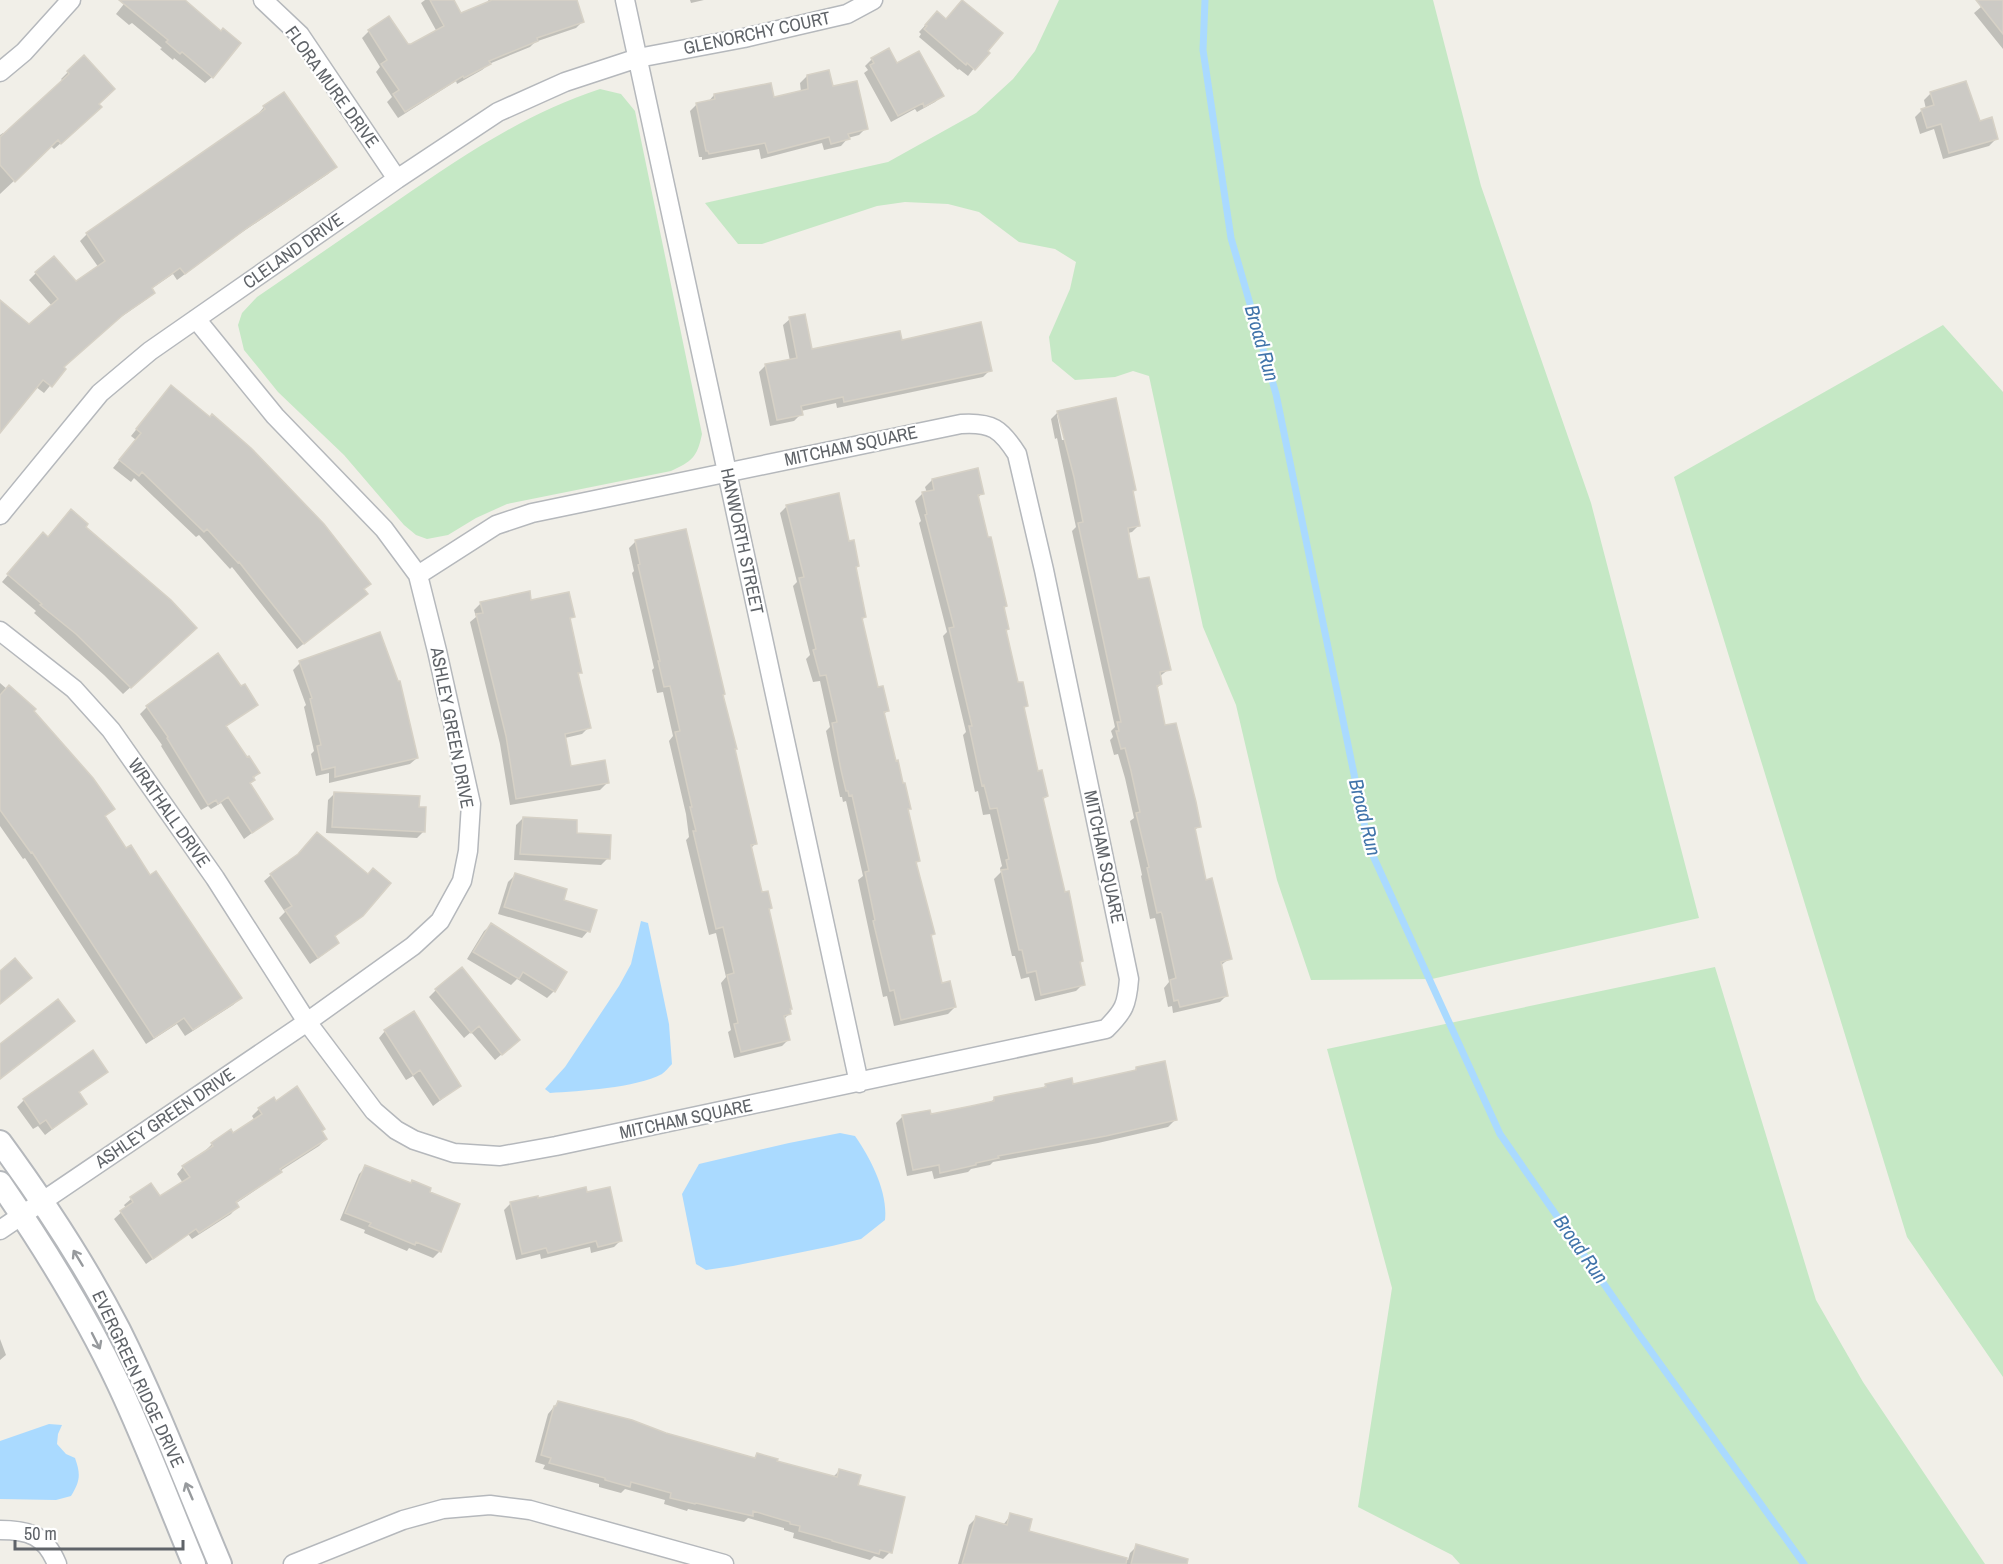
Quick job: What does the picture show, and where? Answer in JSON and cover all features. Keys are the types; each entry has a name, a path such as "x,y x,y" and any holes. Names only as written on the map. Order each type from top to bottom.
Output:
{"street":[{"path":"0,72 24,52 71,0"},
{"name":"FLORA MURE DRIVE","path":"263,0 300,35 396,179"},
{"name":"HANWORTH STREET","path":"625,0 859,1083"},
{"name":"GLENORCHY COURT","path":"638,58 744,38 847,14 873,0"},
{"name":"CLELAND DRIVE","path":"0,515 100,393 150,351 396,179 498,112 565,82 638,58"},
{"name":"ASHLEY GREEN DRIVE","path":"0,1230 307,1022 413,946 440,921 462,881 468,851 471,804 418,575 384,530 275,416 196,319"},
{"name":"MITCHAM SQUARE","path":"307,1022 374,1111 396,1130 414,1140 454,1153 500,1156 859,1083 1106,1029 1123,1012 1128,999 1129,979 1046,581 1017,454 1005,434 981,423 961,424 532,513 496,525 418,575"},
{"name":"WRATHALL DRIVE","path":"0,631 74,690 111,730 215,878 307,1022"},
{"name":"EVERGREEN RIDGE DRIVE","path":"0,1142 43,1200 119,1330 159,1418 220,1564"},
{"name":"EVERGREEN RIDGE DRIVE","path":"0,1184 22,1214 69,1290 118,1383 194,1564"},
{"path":"293,1564 403,1520 443,1509 490,1505 530,1510 702,1561 724,1564"},
{"path":"0,1530 20,1530 42,1539 57,1564"}],"green space":[{"path":"1059,0 1433,0 1481,186 1591,503 1699,918 1432,979 1311,980 1277,880 1236,705 1203,627 1149,376 1133,371 1115,377 1075,380 1052,361 1049,337 1070,289 1076,262 1055,249 1019,242 979,212 948,204 905,202 877,206 762,244 738,244 705,203 888,162 976,113 1013,79 1035,51"},
{"path":"600,89 621,94 635,111 702,434 696,454 689,461 671,471 507,504 476,518 448,535 427,539 416,535 404,525 344,455 278,392 244,350 238,325 242,313 257,297 470,152 546,111"},
{"path":"1943,325 2003,392 2003,1377 1907,1237 1674,477"},
{"path":"1715,967 1816,1300 1863,1382 1985,1564 1460,1564 1452,1555 1358,1507 1392,1288 1327,1049"}],"water":[{"path":"641,921 648,923 669,1024 672,1064 662,1074 638,1083 550,1093 545,1089 565,1067 631,964"},
{"path":"840,1133 855,1136 867,1155 881,1187 885,1220 861,1239 832,1246 706,1270 696,1264 682,1194 699,1164"},
{"path":"49,1424 62,1425 57,1444 66,1454 75,1458 77,1464 79,1478 71,1496 56,1500 0,1499 0,1441"}],"building":[{"path":"119,0 185,0 221,31 223,28 241,43 213,78 182,52 180,54 166,42 168,40"},
{"path":"430,0 454,0 461,13 492,0 577,0 584,22 537,38 538,41 489,61 491,64 464,78 463,76 405,112 393,94 399,90 381,64 387,60 368,30 389,16 408,44 411,44 444,26"},
{"path":"962,0 1003,33 975,70 924,29 937,11 946,19"},
{"path":"1976,0 2003,0 2003,34"},
{"path":"889,48 897,63 919,51 944,96 924,107 923,103 898,116 870,65 874,63 871,58"},
{"path":"84,55 115,89 99,104 102,107 61,144 58,140 15,182 0,165 0,137 69,74 67,71"},
{"path":"829,70 833,86 857,81 868,129 848,134 850,139 831,144 829,137 768,153 765,143 709,154 706,151 696,103 715,99 714,94 771,83 774,97 808,89 807,75"},
{"path":"1966,81 1980,121 1992,117 1998,139 1949,153 1941,124 1927,128 1921,109 1934,105 1930,92"},
{"path":"284,92 337,167 247,228 185,274 180,268 152,288 155,293 123,315 64,367 66,369 52,387 43,380 0,433 0,300 29,324 58,299 35,272 54,256 76,281 105,261 86,233 265,109 263,106"},
{"path":"805,314 812,349 900,331 902,340 981,322 992,371 844,402 843,397 801,406 803,415 777,420 765,364 797,358 789,317"},
{"path":"171,385 210,417 212,414 251,448 324,524 371,584 364,589 368,594 304,644 239,562 207,529 204,532 142,472 139,476 119,460 141,433 136,429"},
{"path":"1116,398 1136,490 1133,491 1140,526 1128,528 1130,541 1138,579 1149,577 1171,670 1160,672 1162,684 1157,686 1165,725 1176,723 1201,827 1195,828 1206,880 1212,878 1232,959 1221,962 1228,996 1180,1007 1178,1000 1174,1001 1170,980 1176,978 1162,914 1157,913 1147,868 1149,867 1136,813 1140,812 1131,771 1125,748 1121,749 1116,731 1119,731 1117,722 1121,722 1078,523 1083,522 1074,477 1057,411"},
{"path":"978,468 984,494 978,495 988,537 991,537 1007,606 1004,607 1009,629 1006,630 1018,682 1023,682 1028,706 1024,707 1038,771 1042,770 1048,796 1043,798 1065,892 1069,891 1083,961 1080,962 1085,985 1041,995 1036,971 1027,973 1022,950 1019,950 1001,870 1008,869 1006,860 1009,859 997,808 990,809 984,785 982,786 969,726 972,726 949,628 954,627 925,515 927,514 922,492 934,490 932,479"},
{"path":"839,493 849,541 854,540 859,566 856,567 866,617 862,618 878,687 883,686 889,711 884,712 911,809 908,809 920,861 916,862 935,934 931,935 942,983 950,981 956,1007 901,1020 894,990 890,991 873,921 875,920 865,872 869,871 852,795 849,796 846,791 841,770 832,723 837,722 826,675 820,676 813,650 816,649 799,578 804,577 786,505"},
{"path":"71,509 88,524 86,527 171,600 197,628 131,688 76,634 7,574 43,532 48,537"},
{"path":"686,529 757,844 751,845 762,892 768,891 772,908 769,909 792,1009 790,1009 791,1014 784,1016 790,1040 741,1052 734,1024 738,1023 727,975 734,973 723,927 716,929 693,831 696,831 690,807 692,807 675,732 680,731 670,686 664,687 638,565 640,564 635,540"},
{"path":"530,591 531,600 569,592 575,617 570,618 582,673 578,673 591,728 565,734 571,766 605,760 609,783 516,799 506,736 476,614 483,613 480,602"},
{"path":"380,632 398,681 400,681 418,758 335,777 335,767 322,770 317,746 321,745 310,699 312,698 299,661"},
{"path":"218,653 241,686 245,684 258,705 226,726 260,773 253,777 255,780 250,783 273,819 252,833 228,797 218,804 216,800 208,805 168,737 146,706"},
{"path":"9,685 36,709 34,711 93,778 115,809 105,816 126,848 131,845 150,875 156,871 242,998 193,1030 184,1018 154,1038 32,852 0,810 0,695"},
{"path":"334,792 420,796 419,807 426,807 425,832 332,827"},
{"path":"523,817 577,820 577,833 611,835 610,859 520,854"},
{"path":"317,832 368,874 373,868 391,883 363,916 335,936 339,943 318,958 285,910 292,906 270,874 298,854"},
{"path":"515,873 567,889 564,900 597,910 590,932 504,907"},
{"path":"491,923 567,972 555,992 523,972 519,979 473,952"},
{"path":"15,958 32,978 0,1004 0,971"},
{"path":"462,967 520,1040 502,1055 479,1026 471,1033 435,989"},
{"path":"58,999 75,1021 0,1079 0,1044"},
{"path":"414,1011 461,1086 440,1100 420,1070 413,1075 384,1030"},
{"path":"93,1050 108,1072 79,1092 87,1104 52,1129 46,1120 40,1124 23,1099"},
{"path":"1165,1061 1177,1120 998,1156 999,1158 976,1163 976,1165 940,1173 939,1165 913,1170 902,1115 930,1110 931,1114 971,1106 994,1101 994,1097 1046,1087 1045,1084 1072,1078 1073,1084"},
{"path":"297,1086 325,1129 322,1131 327,1139 280,1169 282,1172 236,1202 239,1207 199,1233 196,1229 153,1259 120,1211 133,1202 130,1197 151,1183 160,1196 190,1177 182,1166 213,1146 211,1143 231,1129 233,1133 262,1114 258,1108 274,1097 276,1101"},
{"path":"365,1165 411,1183 412,1180 431,1188 430,1192 460,1204 441,1252 416,1242 415,1245 369,1226 371,1223 345,1213"},
{"path":"586,1187 587,1192 610,1187 622,1241 598,1247 596,1241 548,1253 546,1248 522,1254 510,1202"},
{"path":"558,1401 632,1420 666,1433 755,1458 757,1453 778,1459 777,1461 837,1477 839,1469 861,1475 858,1485 905,1497 892,1553 880,1550 879,1554 832,1541 799,1531 800,1526 790,1524 790,1522 753,1511 753,1516 695,1504 670,1498 671,1493 631,1482 630,1487 549,1463 551,1458 541,1455 554,1406"},
{"path":"1010,1513 1032,1519 1029,1531 1127,1558 1126,1564 962,1564 976,1516 1007,1525"},
{"path":"1136,1544 1188,1559 1187,1564 1131,1564"}],"waterway":[{"name":"Broad Run","path":"1205,0 1203,50 1231,238 1276,394 1369,847 1500,1134 1640,1336 1804,1564"}]}
